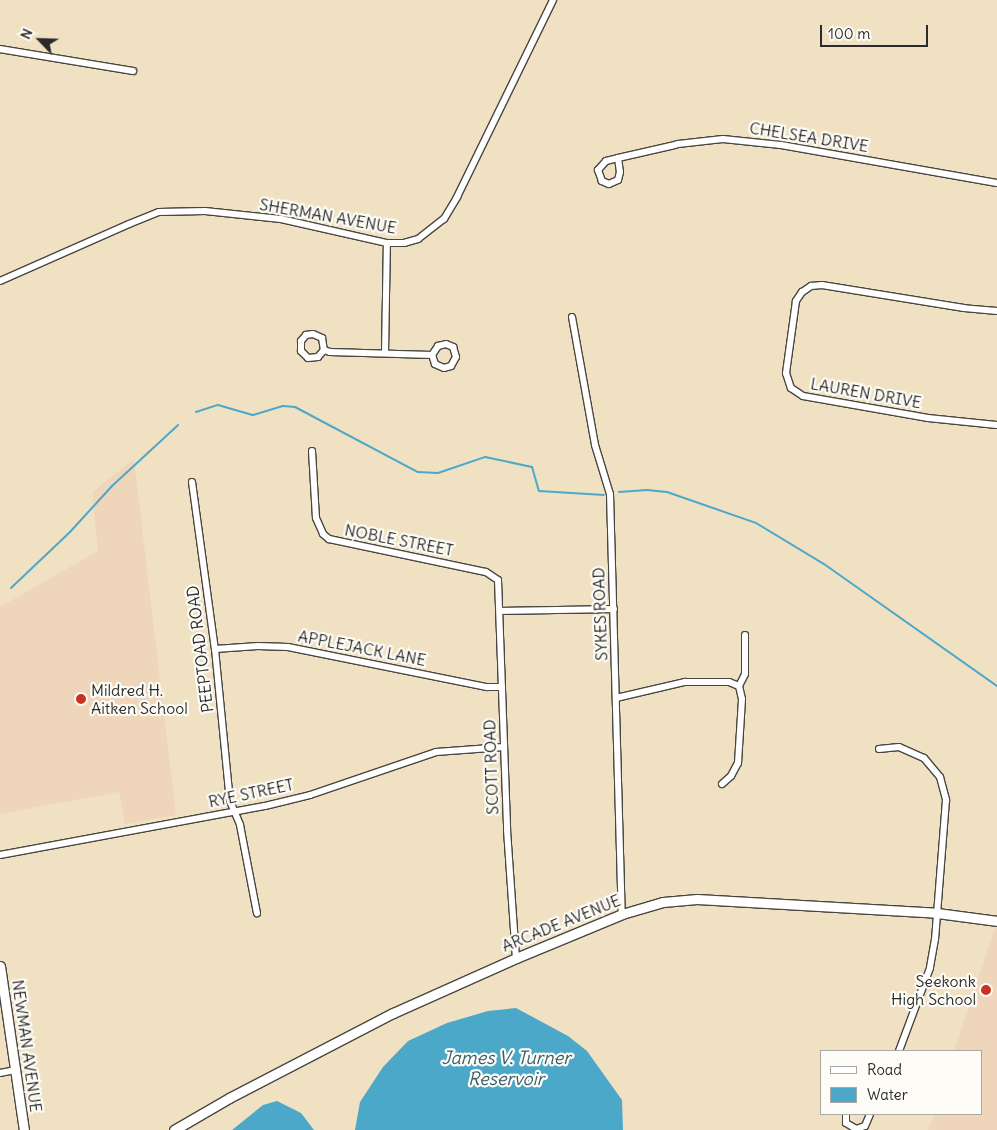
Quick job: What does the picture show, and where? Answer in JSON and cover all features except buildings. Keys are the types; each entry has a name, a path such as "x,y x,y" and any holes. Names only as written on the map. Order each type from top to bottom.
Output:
{"main road":[{"name":"ARCADE AVENUE","path":"174,1130 228,1098 338,1040 516,958 622,914 663,902 697,899 937,913 997,920"},
{"name":"NEWMAN AVENUE","path":"0,966 24,1130"}],"street":[{"name":"SHERMAN AVENUE","path":"0,281 159,212 206,211 281,219 387,243 404,243 418,239 444,219 497,116 553,0"},
{"path":"0,49 133,71"},
{"name":"CHELSEA DRIVE","path":"618,158 692,142 745,140 997,183"},
{"path":"385,353 387,243"},
{"name":"LAUREN DRIVE","path":"997,311 956,307 822,285 811,286 802,292 796,302 786,373 791,388 803,396 928,418 997,425"},
{"name":"SYKES ROAD","path":"572,317 595,445 610,494 622,914"},
{"path":"316,334 324,340 324,350 318,357 308,358 301,351 301,341 306,335 316,334"},
{"path":"324,350 432,355"},
{"name":"NOBLE STREET","path":"312,451 316,518 323,534 329,539 486,572 494,576"},
{"name":"PEEPTOAD ROAD","path":"192,482 215,649 230,801 240,825 257,913"},
{"name":"SCOTT ROAD","path":"494,576 499,586 506,830 516,958"},
{"path":"500,611 614,609"},
{"path":"722,784 732,776 738,763 742,699 738,686 744,674 745,635"},
{"name":"APPLEJACK LANE","path":"215,649 258,646 288,647 488,687 502,687"},
{"path":"616,698 685,682 729,682 738,686"},
{"name":"RYE STREET","path":"0,855 235,812 310,795 436,752 504,747"},
{"path":"879,749 899,747 924,758 940,777 946,800 935,939 930,968 899,1050"},
{"path":"0,1072 16,1070"},
{"path":"846,1115 846,1123 856,1129 865,1126 870,1115"}],"shaded area":[{"name":"Mildred H. Aitken School","path":"134,459 176,815 125,824 119,792 0,814 0,607 98,551 92,492"},
{"name":"Seekonk High School","path":"995,928 997,928 997,1130 928,1130 934,1115 982,1115 982,1050 954,1050"}],"water":[{"name":"James V. Turner Reservoir","path":"516,1008 568,1036 587,1051 622,1100 623,1130 355,1130 360,1102 383,1067 408,1041 447,1023 488,1011"},
{"path":"277,1101 301,1113 314,1130 232,1130 263,1105"}],"waterway":[{"path":"196,412 218,405 253,415 283,406 295,407 418,472 438,473 485,457 532,467 539,491 604,495"},
{"path":"11,588 70,532 112,486 178,425"},
{"path":"619,492 647,490 667,492 756,523 824,564 997,686"}],"place":[{"name":"Mildred H. Aitken School","path":"81,699"},
{"name":"Seekonk High School","path":"986,990"}]}
